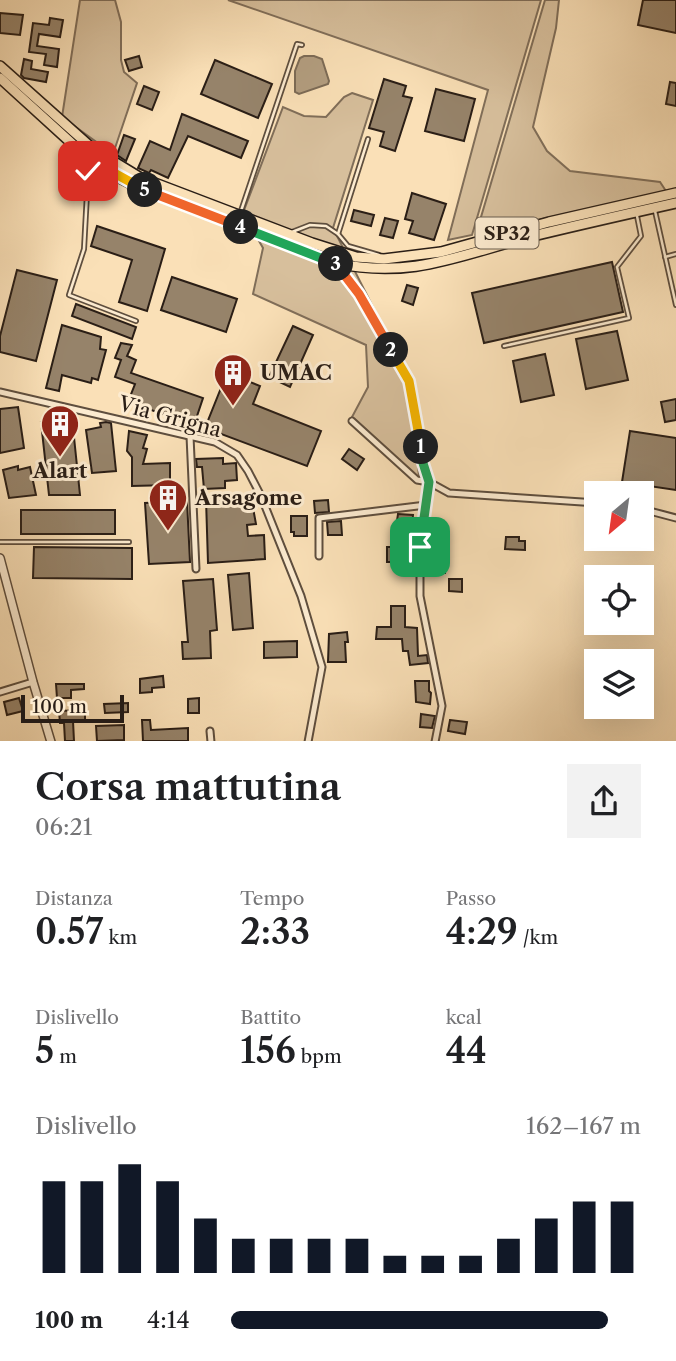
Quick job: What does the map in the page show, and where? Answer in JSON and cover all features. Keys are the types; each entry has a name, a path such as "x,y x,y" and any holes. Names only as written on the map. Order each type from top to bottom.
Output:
{"main road":[{"name":"SP32","path":"0,66 93,149 118,166 239,217 356,257 384,259 441,252 549,222 676,193"},
{"name":"SP32","path":"0,78 94,162 139,188 335,263 371,269 416,268 676,203"},
{"path":"335,263 359,294 409,381"}],"street":[{"path":"409,381 419,427 422,460 429,482 420,547 420,596 442,706 435,741"},
{"name":"Via Grigna","path":"0,392 215,442 237,455 261,496 291,571 322,667 309,741"},
{"path":"352,421 417,480 429,482 449,494 584,502"},
{"path":"190,436 196,569"},
{"path":"319,556 319,518 426,505"},
{"path":"654,512 676,518"},
{"path":"0,558 51,741"},
{"path":"0,692 33,682"},
{"path":"210,732 211,741"}],"lane":[{"path":"239,217 298,44 302,45"},
{"path":"338,234 368,139"},
{"path":"94,162 88,171 84,248 69,295 136,321"},
{"path":"654,208 676,305"},
{"path":"504,346 629,318 617,267 641,236 636,212"},
{"path":"286,234 302,227 318,224 326,226 338,234 348,246 372,252 384,259"},
{"path":"665,257 676,254"},
{"path":"0,542 129,542"}],"shaded area":[{"path":"80,0 115,0 121,22 121,60 124,72 137,83 113,154 62,117"},
{"path":"228,0 541,0 472,235 448,240 488,90"},
{"path":"545,0 559,0 556,28 533,127 547,151 570,171 660,182 666,191 476,234"},
{"path":"304,56 322,59 329,81 328,84 299,94 295,92 295,71 300,58"},
{"path":"352,93 373,100 333,228 412,384 419,478 352,417 368,387 366,345 253,294 263,248 243,213 283,107 304,116 326,117 344,97"}],"building":[{"path":"643,0 676,0 676,33 638,25"},
{"path":"0,13 23,15 20,35 0,33"},
{"path":"50,18 63,20 60,37 39,34 37,46 59,49 57,67 44,65 46,54 29,52 33,23 49,25"},
{"path":"139,56 142,67 129,71 125,60"},
{"path":"24,59 32,61 31,69 48,72 46,82 21,75"},
{"path":"215,60 272,84 258,118 201,94"},
{"path":"384,79 406,86 403,96 412,98 395,151 380,146 384,132 369,128"},
{"path":"670,82 676,83 676,106 666,104"},
{"path":"144,86 159,92 152,110 137,104"},
{"path":"436,89 475,99 464,141 425,131"},
{"path":"182,114 248,141 241,158 188,136 168,178 151,170 149,173 138,168 150,141 170,150"},
{"path":"124,135 135,139 126,161 117,155"},
{"path":"412,193 446,204 434,240 409,233 413,221 405,219"},
{"path":"354,210 374,215 371,226 351,221"},
{"path":"385,218 398,221 393,238 380,235"},
{"path":"97,226 165,249 147,311 119,302 132,260 91,246"},
{"path":"612,262 623,312 484,343 472,293"},
{"path":"17,270 57,280 36,361 0,352 0,336"},
{"path":"172,277 237,299 226,332 161,310"},
{"path":"407,285 418,288 413,305 402,301"},
{"path":"76,304 136,327 132,339 72,316"},
{"path":"62,325 101,337 100,349 106,350 98,380 92,378 91,383 62,375 59,391 46,388"},
{"path":"293,326 313,335 290,387 269,377"},
{"path":"617,331 628,380 586,389 576,339"},
{"path":"121,343 132,345 127,356 136,360 131,373 203,398 194,425 128,402 135,384 115,377 121,360 115,358"},
{"path":"545,354 554,395 521,402 513,361"},
{"path":"227,373 260,386 253,404 321,431 307,466 205,428"},
{"path":"676,399 676,420 665,422 661,402"},
{"path":"18,407 24,448 0,453 0,409"},
{"name":"Alart","path":"72,418 80,495 49,495 41,422"},
{"path":"100,423 111,423 116,471 92,473 86,430 101,427"},
{"path":"129,431 147,435 143,448 147,449 143,464 170,463 170,485 132,486 132,457 127,451"},
{"path":"630,431 676,438 676,490 654,487 654,481 622,481"},
{"path":"349,449 364,459 357,470 342,459"},
{"path":"223,458 223,464 236,463 237,480 225,481 225,488 204,489 202,467 197,467 196,459"},
{"path":"18,466 18,470 30,467 36,495 9,498 3,470"},
{"path":"251,497 256,524 247,525 248,536 264,535 265,559 208,563 206,499"},
{"path":"328,500 329,512 315,513 314,501"},
{"name":"Arsagome","path":"187,501 190,562 149,564 145,503"},
{"path":"21,510 115,510 115,534 21,534"},
{"path":"398,514 413,515 412,526 408,525 408,544 402,544 400,547 399,562 387,562 387,547 393,547"},
{"path":"291,516 307,516 307,536 294,536 294,532 291,532"},
{"path":"341,521 342,535 328,535 327,522"},
{"path":"506,537 519,537 519,541 525,541 525,550 505,549"},
{"path":"34,547 132,548 132,579 33,578"},
{"path":"429,549 445,550 445,573 426,572"},
{"path":"249,573 253,628 233,630 228,575"},
{"path":"213,579 217,630 210,631 211,658 183,659 182,642 188,642 183,581"},
{"path":"449,579 462,579 462,592 449,591"},
{"path":"391,606 405,606 405,627 417,628 418,656 427,655 428,663 410,665 408,651 403,651 402,639 376,639 377,627 391,627"},
{"path":"347,632 346,662 328,662 329,634"},
{"path":"297,641 297,657 264,658 264,642"},
{"path":"163,676 164,687 140,693 140,679"},
{"path":"415,681 429,681 430,704 416,702"},
{"path":"56,684 84,684 84,689 71,690 71,698 57,698"},
{"path":"19,698 23,711 7,715 4,702"},
{"path":"199,698 199,713 188,713 188,699"},
{"path":"128,703 128,712 105,713 104,704"},
{"path":"85,710 85,721 73,721 74,741 65,741 64,723 60,723 59,711"},
{"path":"421,714 435,716 432,728 420,727"},
{"path":"142,720 150,720 151,730 188,728 188,741 143,741"},
{"path":"450,720 467,722 465,734 448,731"},
{"path":"124,725 124,740 97,741 96,726"}],"place":[{"name":"UMAC","path":"233,407"},
{"name":"Alart","path":"60,458"},
{"name":"Arsagome","path":"168,532"}],"route":[{"path":"88,171 94,162 139,188 335,263 343,271 409,381 419,427 422,460 429,482 420,547"}]}
